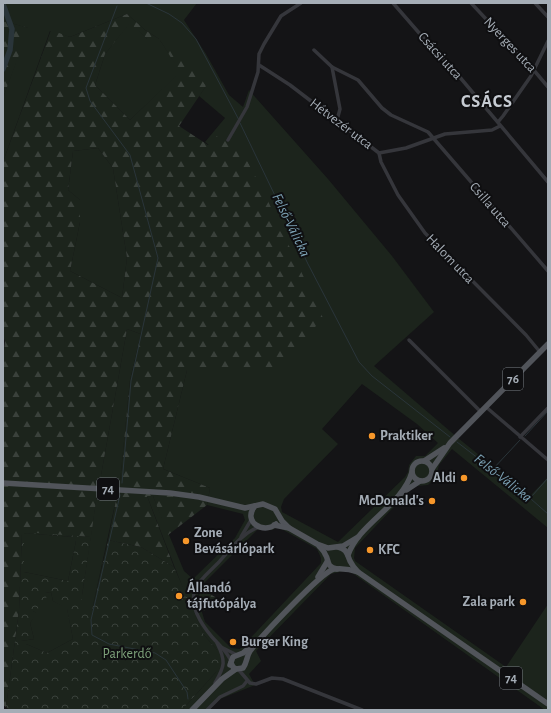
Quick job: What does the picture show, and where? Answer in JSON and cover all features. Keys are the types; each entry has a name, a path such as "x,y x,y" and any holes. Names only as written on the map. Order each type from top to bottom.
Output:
{"main road":[{"name":"76","path":"349,556 350,550 361,534 400,494 409,481 413,468 416,464 431,458 450,443 548,344"},
{"name":"76","path":"400,494 420,481 424,482 430,478 432,469 450,443"},
{"path":"424,461 429,464 432,469"},
{"path":"412,472 415,479 420,481"},
{"name":"74","path":"3,483 170,493 206,498 245,508 263,504 269,505 275,509 278,516 289,528 317,544 328,548 344,549 349,556 350,563 358,572 548,704"},
{"name":"74","path":"237,506 260,526 267,528 274,525 289,528"},
{"path":"251,517 252,509 255,506"},
{"path":"274,525 278,521 278,516"},
{"name":"76","path":"335,548 346,544 361,534"},
{"name":"74","path":"317,544 331,567 339,569 347,568 358,572"},
{"path":"313,584 330,551 335,548"},
{"path":"192,710 222,679 244,666 246,659 259,640 313,584 330,571 339,569 346,565 349,556"},
{"path":"222,679 233,657 259,640"},
{"path":"238,655 246,659"},
{"path":"231,662 233,667 237,669"}],"street":[{"path":"228,140 247,107 259,65 259,54 278,20 287,11 301,3"},
{"name":"Csácsi utca","path":"393,3 498,122 548,182"},
{"name":"Nyerges utca","path":"471,3 548,87"},
{"path":"535,3 548,17"},
{"path":"498,122 534,71 548,41"},
{"name":"Csilla utca","path":"314,50 332,67 358,80 377,104 386,112 424,129 548,271"},
{"name":"Hétvezér utca","path":"259,65 290,85 379,152 406,148 445,134 492,130 500,126"},
{"path":"332,67 340,109 337,120"},
{"name":"Halom utca","path":"379,152 381,162 398,194 425,233 526,335 540,352"},
{"path":"409,340 481,412"},
{"path":"486,406 548,460"},
{"path":"520,437 548,408"},
{"path":"238,541 248,526 251,517"},
{"path":"238,655 222,646 203,626 194,606 193,596 195,587 238,541 249,532 260,526"},
{"path":"212,689 221,673 224,663 223,656 215,640"},
{"path":"222,646 231,662"},
{"path":"207,710 220,697 243,686 246,679 244,666"},
{"path":"237,669 252,684 272,678 283,679 362,710"}],"green space":[{"path":"3,3 197,3 184,20 206,54 229,95 243,107 249,90 328,179 392,256 434,312 374,366 458,438 530,496 548,477 548,528 452,449 439,465 436,477 428,485 417,486 409,491 355,548 355,561 506,667 548,604 548,710 545,710 348,570 331,574 256,651 261,661 249,674 255,685 220,699 209,710 182,710 216,672 217,650 204,635 184,591 147,496 153,496 184,571 193,579 235,538 245,520 243,514 207,505 210,488 163,469 187,370 277,370 209,145 205,142 225,118 199,96 206,86 160,40 181,72 130,120 95,85 105,54 130,22 147,39 159,39 145,30 127,14 70,37 50,31 3,162 3,98 28,28 3,21","holes":["362,384 417,424 438,443 425,456 416,456 409,465 408,472 405,477 338,542 282,512 281,507 284,499 338,444 322,429","278,527 317,549 321,558 321,563 240,649 231,648 205,622 197,596 202,590 201,586 257,530 272,530"]},
{"path":"127,14 145,30 167,44 189,62 206,86 179,126 208,145 220,133 230,140 237,141 267,199 323,318 277,370 187,370 163,469 210,488 207,505 168,535 153,496 147,496 174,567 141,547 108,540 117,495 97,494 91,537 22,533 19,611 6,707 3,705 3,360 5,341 3,336 3,162 51,30 70,37","holes":["130,23 147,39 160,40 180,72 130,120 95,85 105,54","98,148 113,168 127,258 122,298 70,271 80,222 80,200 68,190 73,151","127,329 141,334 130,380 120,482 100,481"]},
{"path":"3,21 29,28 3,98"},
{"path":"98,148 113,168 127,258 122,298 70,271 80,222 80,200 68,190 73,151"},
{"path":"127,329 141,334 130,380 120,483 100,481"},
{"path":"97,494 117,495 92,610 82,610 82,595"},
{"name":"Parkerdő","path":"24,532 91,537 82,595 82,610 92,610 108,540 141,547 174,567 204,635 217,650 220,657 220,664 216,672 182,710 9,710 6,707 19,611 22,533","holes":["24,533 74,537 73,540 76,541 68,581 24,572","51,592 53,601 67,609 73,639 47,653 26,644 21,644 21,641 34,639 30,623 37,613 33,611 33,609 41,608 47,600 45,593"]},
{"path":"24,533 74,537 76,541 68,581 24,572"},
{"path":"204,589 217,600 214,603 207,601 206,603 208,608 204,611 199,595"},
{"path":"51,592 53,601 67,608 73,639 47,653 26,644 21,644 21,641 34,639 30,623 36,613 33,609 45,593"}],"waterway":[{"name":"Felső-Válicka","path":"146,3 169,14 182,23 196,39 239,120"},
{"path":"3,4 12,29 10,50 3,69"},
{"path":"117,6 86,88 90,101 130,155 158,258 131,381 122,483"},
{"name":"Felső-Válicka","path":"240,123 308,264 359,362 372,376 450,437"},
{"path":"525,436 548,411"},
{"path":"493,469 520,440"},
{"name":"Felső-Válicka","path":"457,442 531,499 548,514"},
{"path":"531,499 548,478"},
{"path":"120,495 91,620 92,635 109,644 155,653 166,660 187,692 188,699"}],"place":[{"name":"Praktiker","path":"372,436"},
{"name":"Aldi","path":"464,478"},
{"name":"McDonald's","path":"432,501"},
{"name":"Zone Bevásárlópark","path":"186,541"},
{"name":"KFC","path":"370,550"},
{"name":"Állandó tájfutópálya","path":"179,596"},
{"name":"Zala park","path":"523,602"},
{"name":"Burger King","path":"233,642"}],"district":[{"name":"CSÁCS","path":"487,102"}]}
